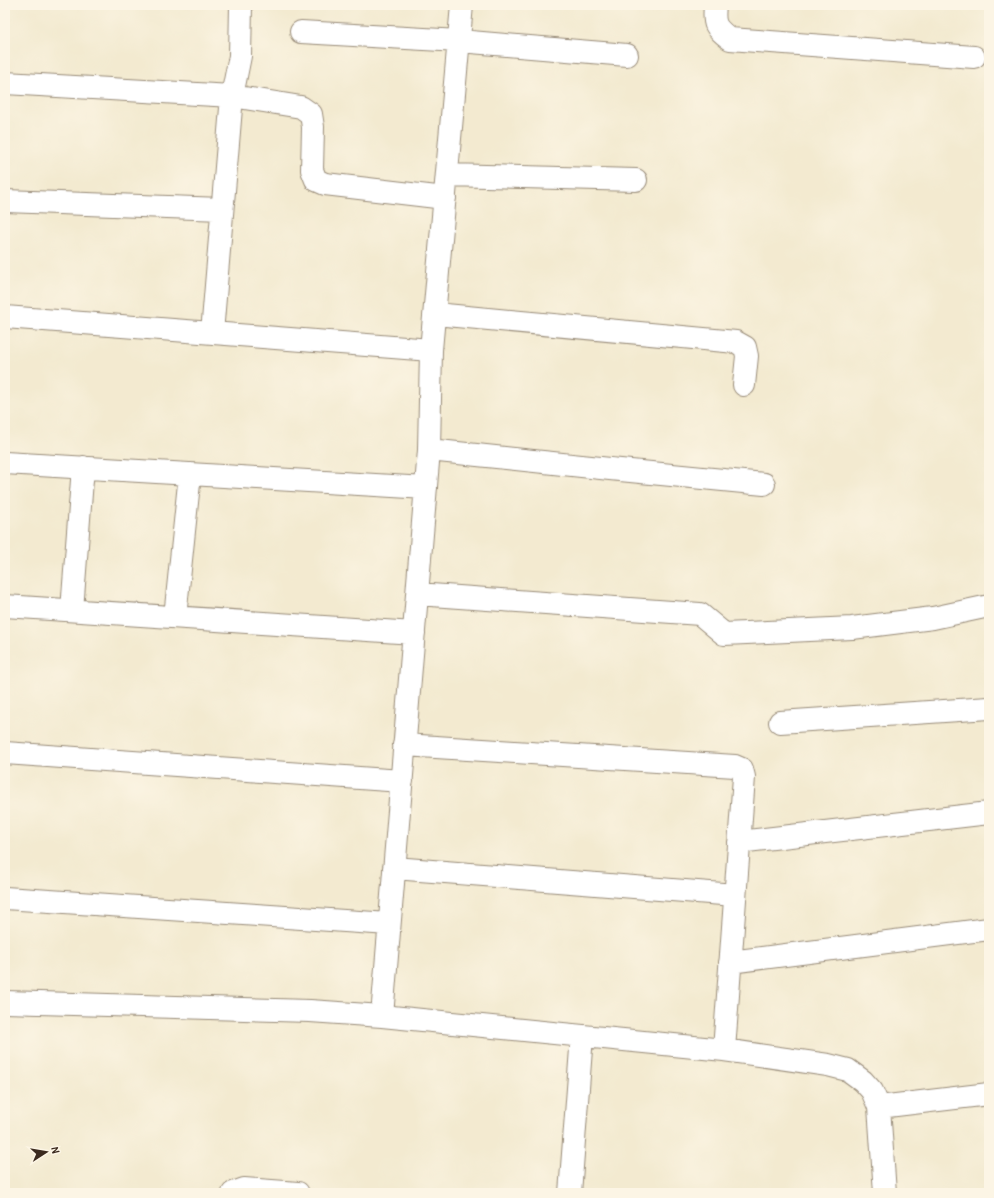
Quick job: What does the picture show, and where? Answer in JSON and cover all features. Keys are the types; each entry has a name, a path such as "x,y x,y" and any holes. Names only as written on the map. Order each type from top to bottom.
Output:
{"street":[{"path":"212,333 232,96 240,56 241,5"},
{"path":"382,1016 429,450 432,350 462,5"},
{"path":"715,5 714,20 718,30 730,39 974,57"},
{"path":"301,32 459,41 628,55"},
{"path":"5,83 232,96 301,107 311,114 313,127 312,170 316,180 325,184 446,198"},
{"path":"447,175 636,180"},
{"path":"5,202 222,209"},
{"path":"435,314 736,342 745,347 747,356 744,385"},
{"path":"5,317 432,350"},
{"path":"429,450 764,484"},
{"path":"5,462 426,488"},
{"path":"72,610 83,467"},
{"path":"175,617 190,474"},
{"path":"417,594 700,614 724,634 852,628 934,618 989,606"},
{"path":"5,606 414,633"},
{"path":"780,722 989,708"},
{"path":"404,744 735,766 742,768 744,777 724,1050"},
{"path":"5,753 402,781"},
{"path":"739,842 989,813"},
{"path":"394,868 735,895"},
{"path":"5,898 389,924"},
{"path":"730,962 989,929"},
{"path":"5,1002 302,1011 382,1016 724,1050 828,1065 848,1070 863,1081 872,1091 879,1107 885,1193"},
{"path":"570,1193 582,1036"},
{"path":"879,1107 989,1094"},
{"path":"233,1193 244,1189 298,1193"}]}
